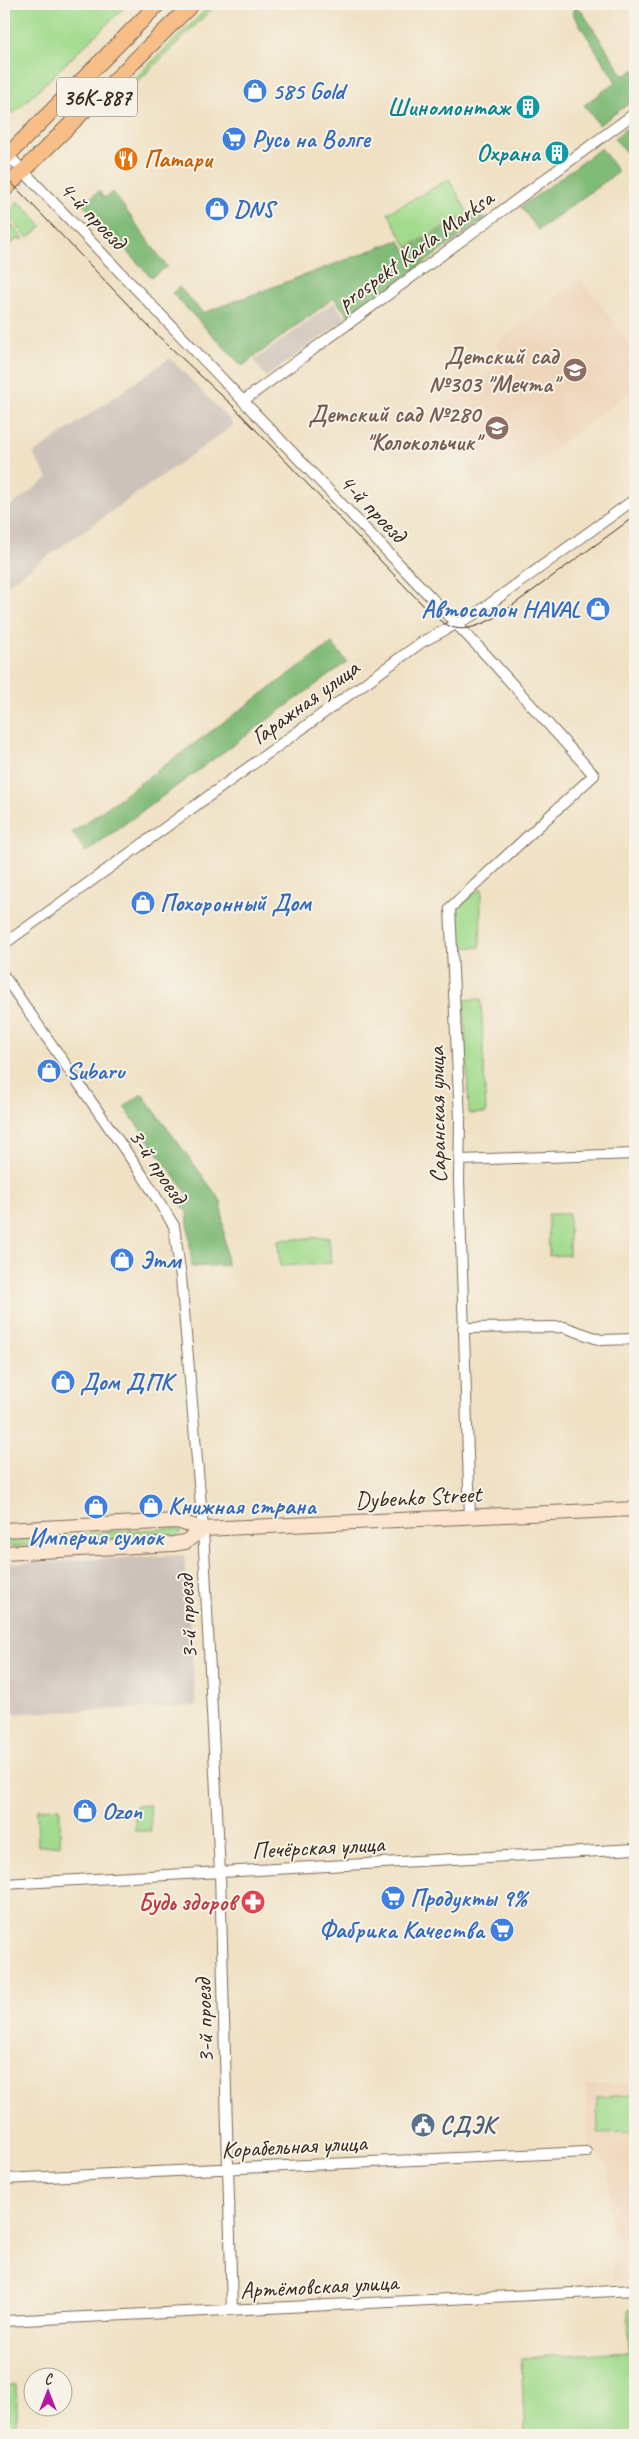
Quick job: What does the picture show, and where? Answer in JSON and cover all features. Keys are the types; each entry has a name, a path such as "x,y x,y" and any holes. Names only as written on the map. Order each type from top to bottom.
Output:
{"main road":[{"name":"36К-887","path":"4,176 13,162 158,4"},
{"name":"36К-887","path":"4,190 13,162 178,4"},
{"name":"36К-887","path":"13,162 192,4"},
{"name":"Dybenko Street","path":"4,1530 177,1521 203,1529 635,1509"},
{"path":"4,1553 173,1544 185,1542 203,1529"}],"street":[{"name":"prospekt Karla Marksa","path":"243,400 635,113"},
{"name":"4-й проезд","path":"13,162 456,623 594,775"},
{"name":"Гаражная улица","path":"4,944 422,642 477,613 635,499"},
{"name":"Саранская улица","path":"470,1516 463,1328 460,1160 450,908 594,775"},
{"name":"3-й проезд","path":"4,976 143,1176 174,1226 181,1277 203,1529 220,1873 232,2310"},
{"path":"460,1160 635,1154"},
{"path":"463,1328 564,1327 601,1340 635,1340"},
{"name":"Печёрская улица","path":"4,1884 635,1849"},
{"name":"Корабельная улица","path":"4,2179 586,2152"},
{"name":"Артёмовская улица","path":"4,2321 635,2290"}],"shaded area":[{"path":"581,279 635,351 635,388 488,498 428,416 506,359 495,343"},
{"path":"334,302 346,319 266,377 254,361"},
{"path":"170,358 234,425 4,587 4,511 48,478 33,454"},
{"path":"184,1555 196,1706 4,1714 4,1564"},
{"path":"635,2083 635,2279 613,2280 608,2165 588,2146 586,2085"}],"green space":[{"path":"4,4 128,4 13,114 4,105"},
{"path":"212,4 217,4 121,98 134,79"},
{"path":"575,8 581,10 624,76 635,69 635,99 599,125 584,105 616,82 573,14"},
{"path":"635,122 635,163 614,138"},
{"path":"601,148 618,172 538,230 521,207"},
{"path":"449,179 468,213 407,247 388,213"},
{"path":"99,191 104,198 113,192 167,267 151,277 83,204"},
{"path":"19,201 42,226 28,238 7,215"},
{"path":"477,210 484,219 350,318 334,298 242,366 172,293 179,287 203,313 399,240 405,250"},
{"path":"5,217 24,239 17,239 11,244 4,238"},
{"path":"332,643 347,662 86,852 72,833"},
{"path":"481,888 483,893 481,900 480,947 459,948 457,909"},
{"path":"481,999 486,1113 469,1114 464,1000"},
{"path":"142,1094 221,1201 227,1265 192,1267 187,1212 180,1203 189,1196 124,1107"},
{"path":"548,1214 569,1214 569,1255 549,1256"},
{"path":"329,1237 331,1263 280,1266 278,1240"},
{"path":"176,1528 181,1532 176,1537 4,1547 4,1538"},
{"path":"150,1805 151,1831 135,1831 135,1806"},
{"path":"60,1808 60,1845 38,1846 37,1809"},
{"path":"635,2095 635,2132 598,2133 597,2097"},
{"path":"628,2309 635,2309 635,2435 525,2435 521,2358 629,2351"},
{"path":"4,2385 16,2385 18,2434 4,2434"}],"tram line":[{"path":"4,175 153,331 234,407 419,601 447,625 464,629 485,623 498,616 635,516"}],"place":[{"name":"585 Gold","path":"255,91"},
{"name":"Шиномонтаж","path":"528,107"},
{"name":"Русь на Волге","path":"234,139"},
{"name":"Охрана","path":"557,153"},
{"name":"Патари","path":"126,159"},
{"name":"DNS","path":"217,209"},
{"name":"Детский сад №303 \"Мечта\"","path":"575,370"},
{"name":"Детский сад №280 \"Колокольчик\"","path":"497,428"},
{"name":"Автосалон HAVAL","path":"598,609"},
{"name":"Похоронный Дом","path":"143,903"},
{"name":"Subaru","path":"49,1071"},
{"name":"Этм","path":"122,1260"},
{"name":"Дом ДПК","path":"63,1382"},
{"name":"Книжная страна","path":"151,1506"},
{"name":"Империя сумок","path":"96,1507"},
{"name":"Ozon","path":"85,1811"},
{"name":"Продукты 9%","path":"393,1898"},
{"name":"Будь здоров","path":"253,1902"},
{"name":"Фабрика Качества","path":"502,1930"},
{"name":"СДЭК","path":"423,2125"}]}
